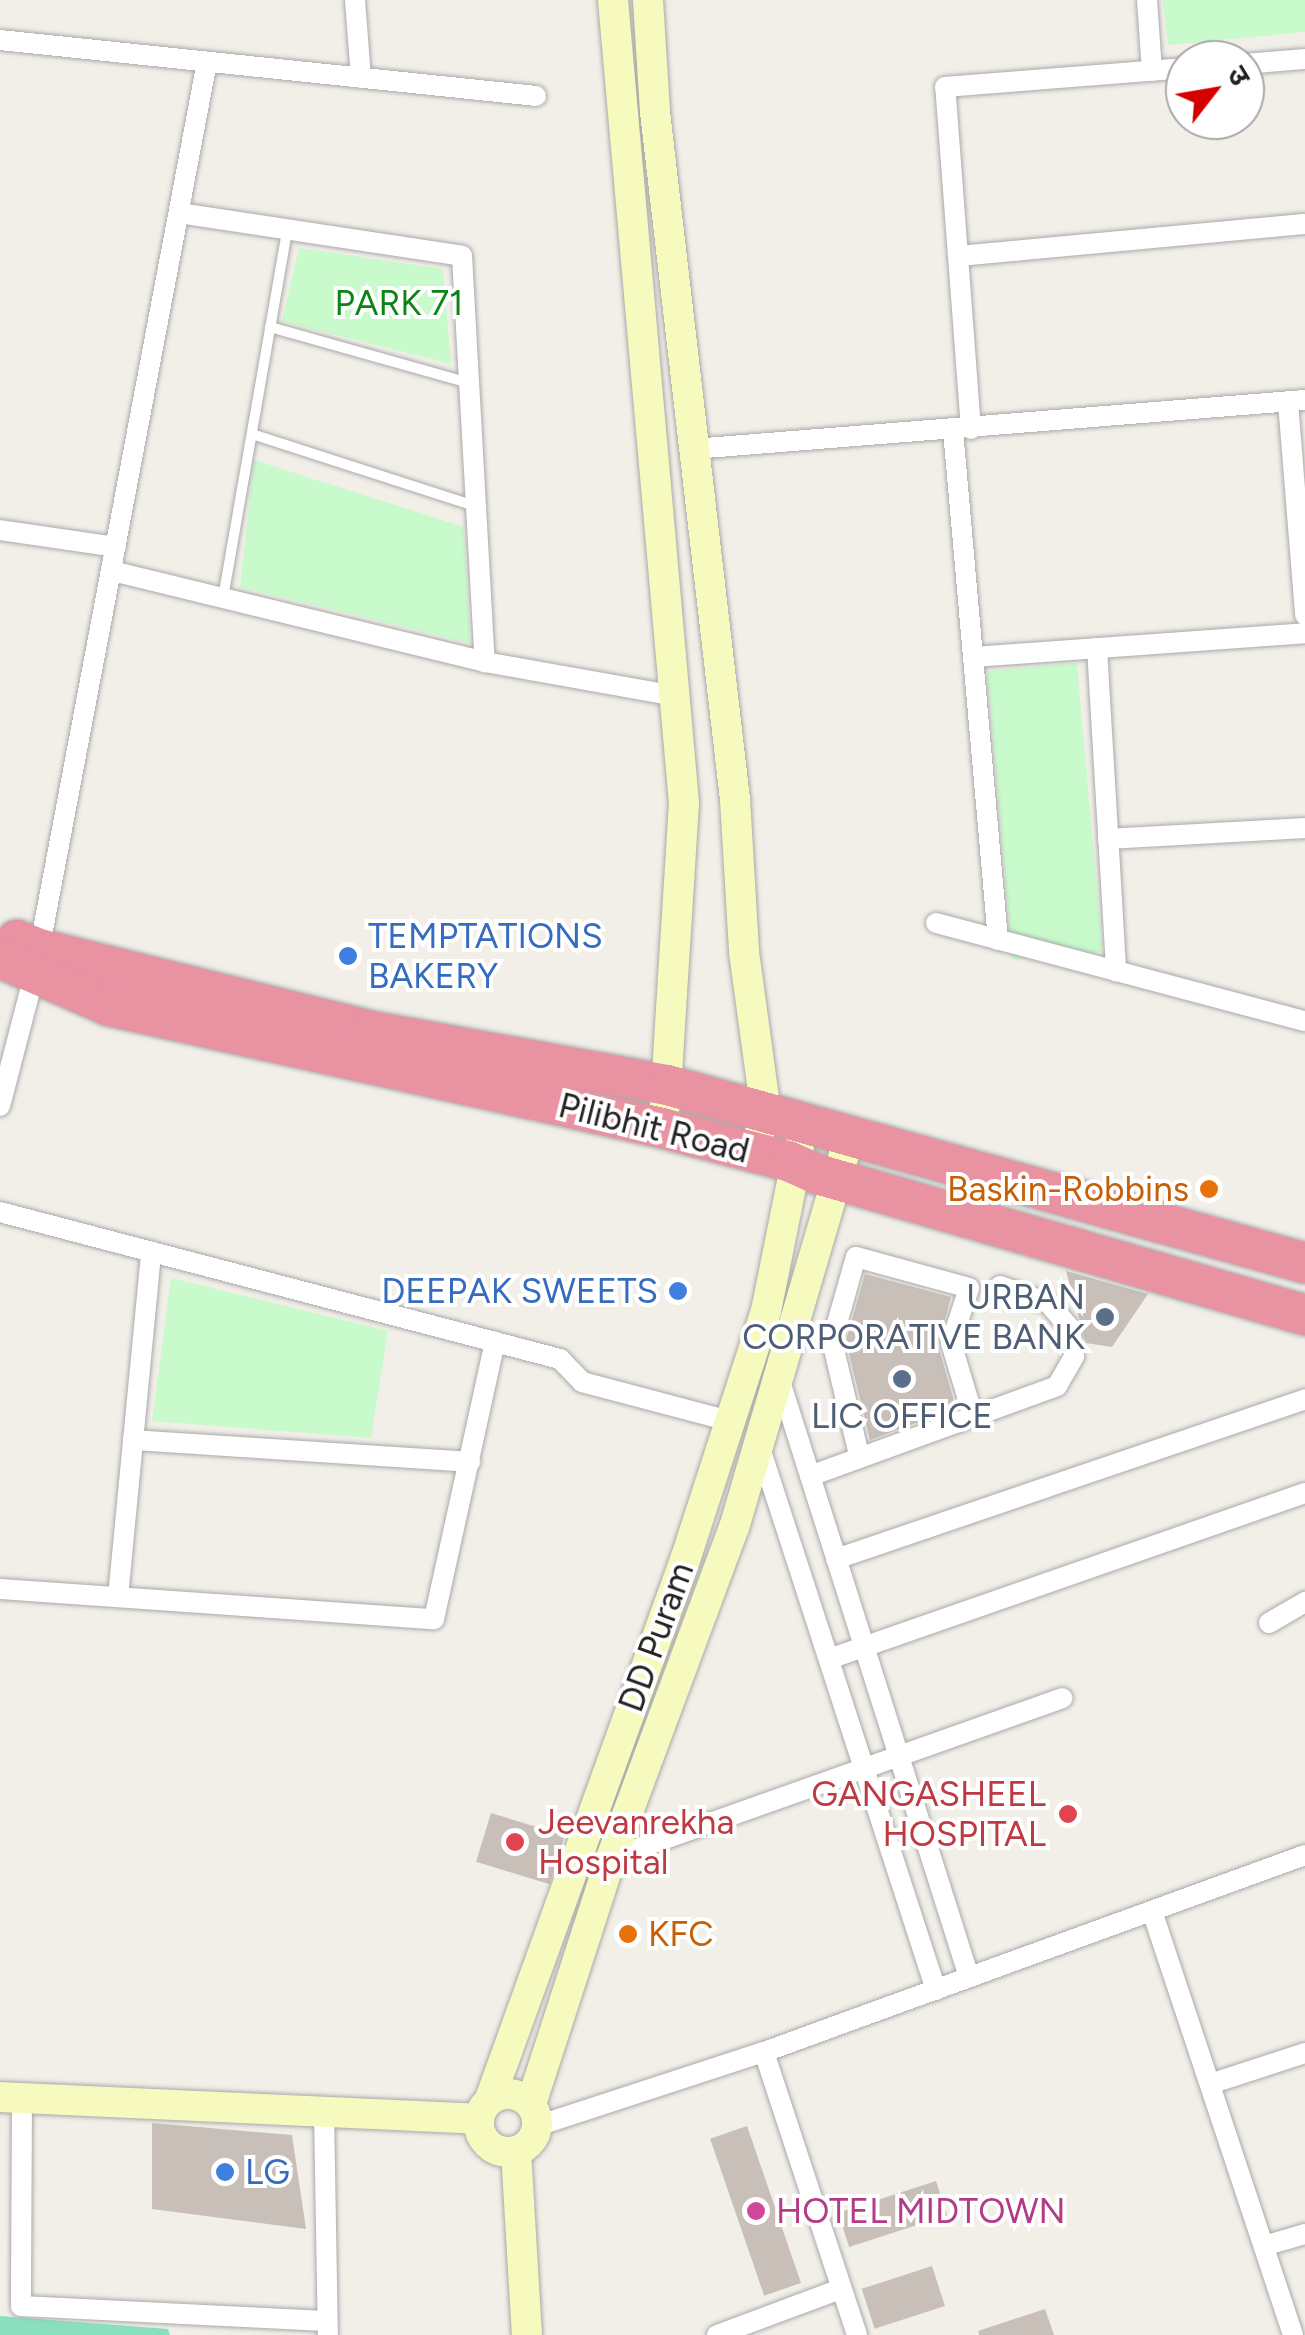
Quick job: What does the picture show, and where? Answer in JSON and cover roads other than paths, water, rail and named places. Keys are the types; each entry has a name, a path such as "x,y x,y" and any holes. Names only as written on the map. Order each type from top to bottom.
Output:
{"highway":[{"path":"0,932 24,960 370,1031 667,1085 1305,1263"},
{"name":"Pilibhit Road","path":"24,960 110,1006 662,1128 1305,1315"}],"street":[{"path":"355,0 361,78"},
{"path":"613,0 684,803 662,1128"},
{"path":"648,0 655,112 735,799 744,952 766,1113 754,1152"},
{"path":"1147,0 1152,71"},
{"path":"0,40 536,96"},
{"path":"1265,62 1305,59"},
{"path":"0,1106 24,960 112,571 207,62"},
{"path":"998,940 973,658 958,256 945,87 1165,70"},
{"path":"179,213 462,256 486,662"},
{"path":"958,256 1305,224"},
{"path":"693,449 1296,401 1305,614"},
{"path":"0,530 116,547"},
{"path":"112,571 486,662 675,696"},
{"path":"973,658 1305,633"},
{"path":"1097,648 1116,971"},
{"path":"1108,839 1305,828"},
{"path":"936,923 1305,1020"},
{"name":"DD Puram","path":"484,2109 686,1557 766,1311 804,1124"},
{"name":"DD Puram","path":"534,2115 611,1858 734,1528 849,1137"},
{"path":"0,1212 560,1359 582,1382 730,1421"},
{"path":"118,1597 152,1252"},
{"path":"859,1455 832,1341 856,1258 970,1288 951,1342 972,1416"},
{"path":"810,1476 859,1455 1058,1386 1074,1356 1070,1328 1048,1303 1000,1286"},
{"path":"0,1589 434,1619 494,1342"},
{"path":"780,1378 969,1977"},
{"path":"836,1559 1305,1398"},
{"path":"133,1440 470,1462"},
{"path":"759,1444 936,1990"},
{"path":"829,1659 1305,1493"},
{"path":"1269,1623 1305,1602"},
{"path":"611,1858 1062,1698"},
{"path":"534,2115 764,2052 1305,1854"},
{"path":"1152,1910 1293,2335"},
{"path":"764,2052 856,2335"},
{"path":"1210,2084 1305,2053"},
{"path":"324,2112 327,2328 249,2326 20,2306 11,2097 324,2112 484,2109 511,2093 534,2115 534,2137 516,2151 494,2149 479,2131 484,2109"},
{"path":"516,2151 527,2335"},
{"path":"1264,2246 1305,2234"},
{"path":"717,2335 842,2289"}],"lane":[{"path":"223,598 287,230"},
{"path":"270,327 470,383"},
{"path":"252,434 476,507"}],"place":[{"name":"TEMPTATIONS BAKERY","path":"348,956"},
{"name":"Baskin-Robbins","path":"1209,1189"},
{"name":"DEEPAK SWEETS","path":"678,1291"},
{"name":"URBAN CORPORATIVE BANK","path":"1105,1317"},
{"name":"LIC OFFICE","path":"902,1379"},
{"name":"GANGASHEEL HOSPITAL","path":"1068,1814"},
{"name":"Jeevanrekha Hospital","path":"515,1842"},
{"name":"KFC","path":"628,1934"},
{"name":"LG","path":"225,2172"},
{"name":"HOTEL MIDTOWN","path":"756,2211"}],"park label":[{"name":"PARK 71","path":"399,303"}]}
